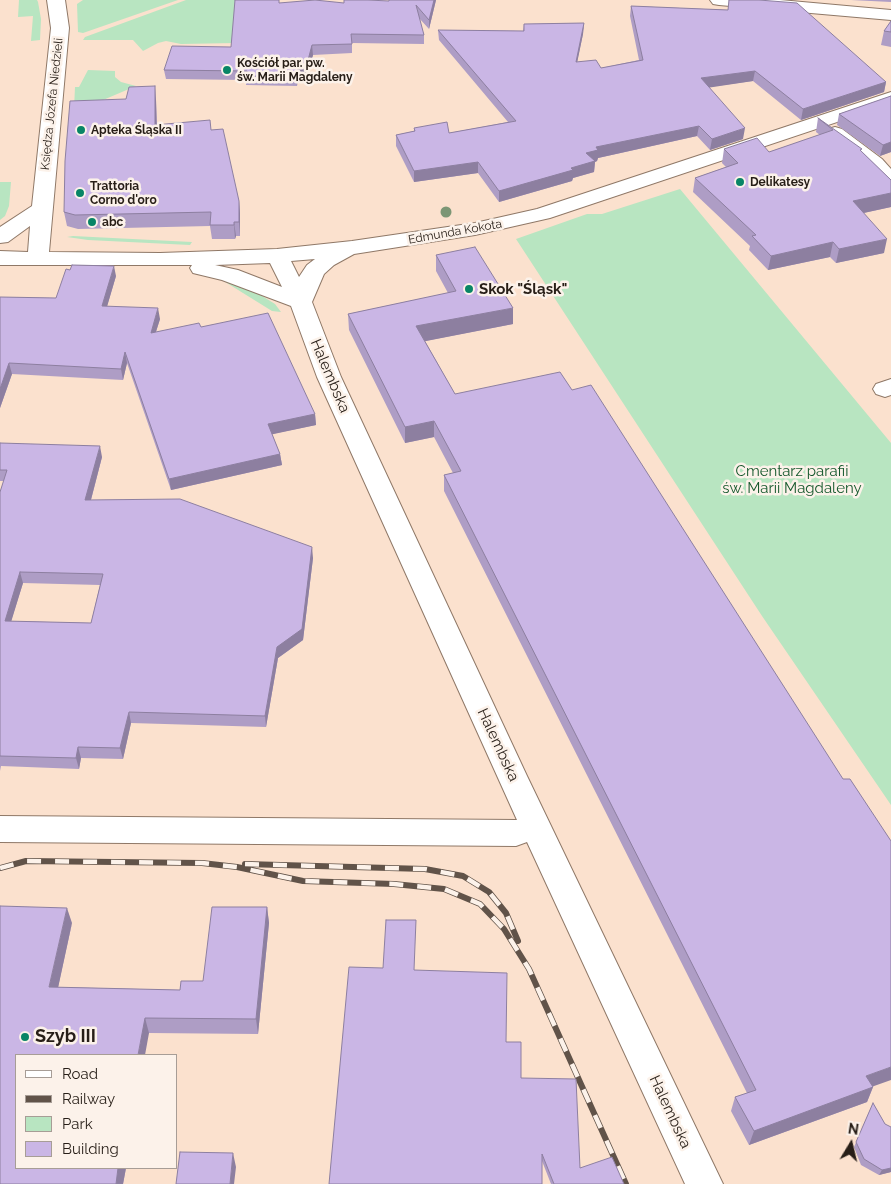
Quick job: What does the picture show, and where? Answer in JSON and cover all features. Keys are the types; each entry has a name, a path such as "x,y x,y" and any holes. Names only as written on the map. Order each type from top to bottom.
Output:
{"street":[{"name":"Księdza Józefa Niedzieli","path":"38,258 60,28 56,0"},
{"path":"718,0 891,15"},
{"name":"Edmunda Kokota","path":"0,258 160,260 277,256 352,248 475,229 543,214 758,141 890,99"},
{"path":"819,123 874,163 891,181"},
{"path":"0,237 42,209"},
{"path":"160,260 230,275 301,302 308,281 315,270 326,260 352,248"},
{"name":"Halembska","path":"277,256 301,302 329,377 704,1184"},
{"path":"0,829 516,833 536,826"}],"green space":[{"path":"19,0 37,0 41,19 40,40 31,41 33,16 18,17"},
{"path":"83,0 178,0 83,33 78,32 77,4"},
{"path":"186,0 236,0 236,43 181,44 166,41 143,51 133,40 83,40 85,37"},
{"path":"88,70 115,71 115,77 121,82 136,86 89,106 74,109 75,87 79,87"},
{"path":"0,182 11,182 9,206 5,216 0,220"},
{"name":"Cmentarz parafii św. Marii Magdaleny","path":"680,189 891,443 891,805 762,616 516,239 587,214 602,214"},
{"path":"67,237 192,242 190,245 88,240"},
{"path":"222,280 251,289 275,304 281,312 272,311"}],"building":[{"path":"235,0 279,0 279,3 315,0 344,3 344,0 434,0 429,20 416,5 424,35 351,34 352,44 312,45 307,64 298,67 296,77 245,76 247,71 164,70 172,46 231,47"},
{"path":"729,0 797,3 886,82 803,109 755,71 701,78 745,128 712,139 699,126 596,147 598,150 586,153 595,161 571,168 573,170 499,191 478,162 414,171 396,135 415,131 414,128 447,122 449,133 516,121 438,30 524,31 524,24 584,23 576,62 596,60 601,68 643,60 631,6 728,10"},
{"path":"891,21 891,32 884,31"},
{"path":"155,86 155,125 210,120 211,130 223,129 239,201 239,222 234,222 234,225 210,225 211,212 75,215 64,212 65,161 70,101 126,99 129,87"},
{"path":"891,96 891,142 883,145 839,114"},
{"path":"818,118 862,149 860,150 891,180 891,193 853,201 887,239 839,249 833,242 771,256 752,236 756,235 695,178 738,163 724,149 757,138 769,152 833,130"},
{"path":"475,247 513,308 416,326 455,394 560,372 572,390 591,385 843,779 850,779 891,841 891,1067 866,1076 873,1087 754,1131 735,1097 756,1090 444,475 461,471 434,421 405,427 348,314 456,291 436,255"},
{"path":"72,265 114,266 102,306 158,308 151,333 199,323 201,327 268,313 315,414 268,424 280,454 169,479 125,352 121,369 9,363 0,389 0,297 56,298 66,269 70,270"},
{"path":"0,443 100,446 85,500 180,499 312,547 302,629 277,647 265,716 129,712 120,748 78,747 76,758 0,756 0,492 7,470 0,470","holes":["20,572 103,574 91,623 5,621"]},
{"path":"0,906 67,908 49,987 180,990 181,981 203,981 212,907 267,907 256,1019 145,1018 138,1054 15,1054 15,1169 118,1169 116,1184 0,1184"},
{"path":"386,920 416,920 414,970 507,973 506,1042 521,1042 521,1078 576,1079 580,1168 612,1157 624,1184 554,1184 542,1154 542,1184 329,1184 349,967 383,968"},
{"path":"873,1103 885,1124 891,1127 891,1168 882,1170 864,1159 856,1142"},
{"path":"180,1152 233,1153 230,1184 176,1184"}],"railway":[{"path":"0,868 26,861 202,863 237,867 303,881 394,884 444,889 480,904 504,929 529,969 626,1184"},
{"path":"245,864 425,869 463,876 489,892 506,913 518,941"}],"place":[{"name":"Kościół par. pw. św. Marii Magdaleny","path":"227,70"},
{"name":"Apteka Śląska II","path":"81,130"},
{"name":"Delikatesy","path":"740,182"},
{"name":"Trattoria Corno d'oro","path":"80,193"},
{"name":"abc","path":"92,222"},
{"name":"Skok \"Śląsk\"","path":"469,289"},
{"name":"Szyb III","path":"25,1037"}]}
